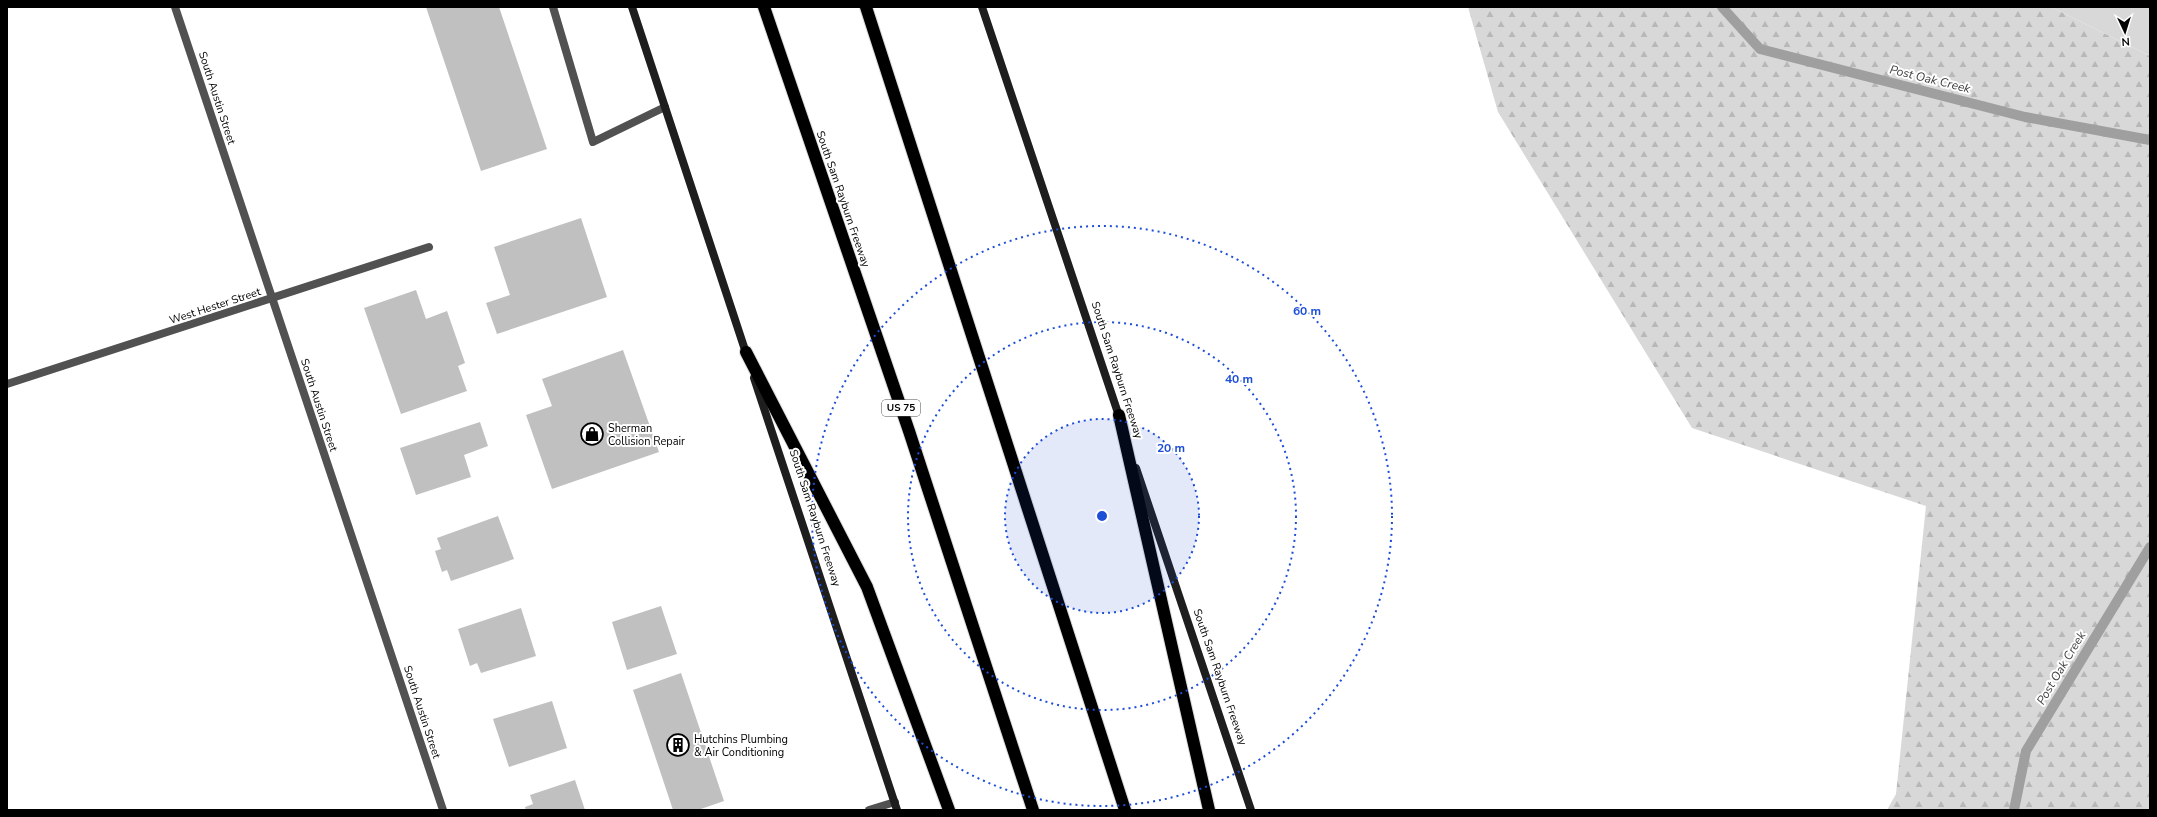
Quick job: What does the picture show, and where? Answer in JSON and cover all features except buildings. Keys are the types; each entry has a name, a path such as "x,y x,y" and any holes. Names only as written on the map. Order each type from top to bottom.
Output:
{"highway":[{"name":"South Sam Rayburn Freeway","path":"764,7 909,431 1033,810"},
{"path":"866,7 1125,810"},
{"path":"746,352 867,587 949,810"},
{"path":"1118,415 1209,810"}],"main road":[{"name":"South Sam Rayburn Freeway","path":"632,7 896,806"},
{"name":"South Sam Rayburn Freeway","path":"982,7 1251,810"}],"street":[{"name":"South Austin Street","path":"175,7 442,810"},
{"path":"553,7 592,142 665,107"},
{"name":"West Hester Street","path":"7,384 273,299 429,247"},
{"path":"869,810 896,806"}],"green space":[{"path":"1468,7 2051,7 2150,56 2150,810 1887,810 1896,794 1926,506 1692,428 1498,112"},
{"path":"2051,7 2150,7 2150,56"}],"waterway":[{"name":"Post Oak Creek","path":"1722,7 1760,49 2025,117 2150,140"},
{"name":"Post Oak Creek","path":"2014,810 2026,751 2150,547"}],"place":[{"name":"Sherman Collision Repair","path":"592,434"},
{"name":"Hutchins Plumbing & Air Conditioning","path":"678,745"}]}
